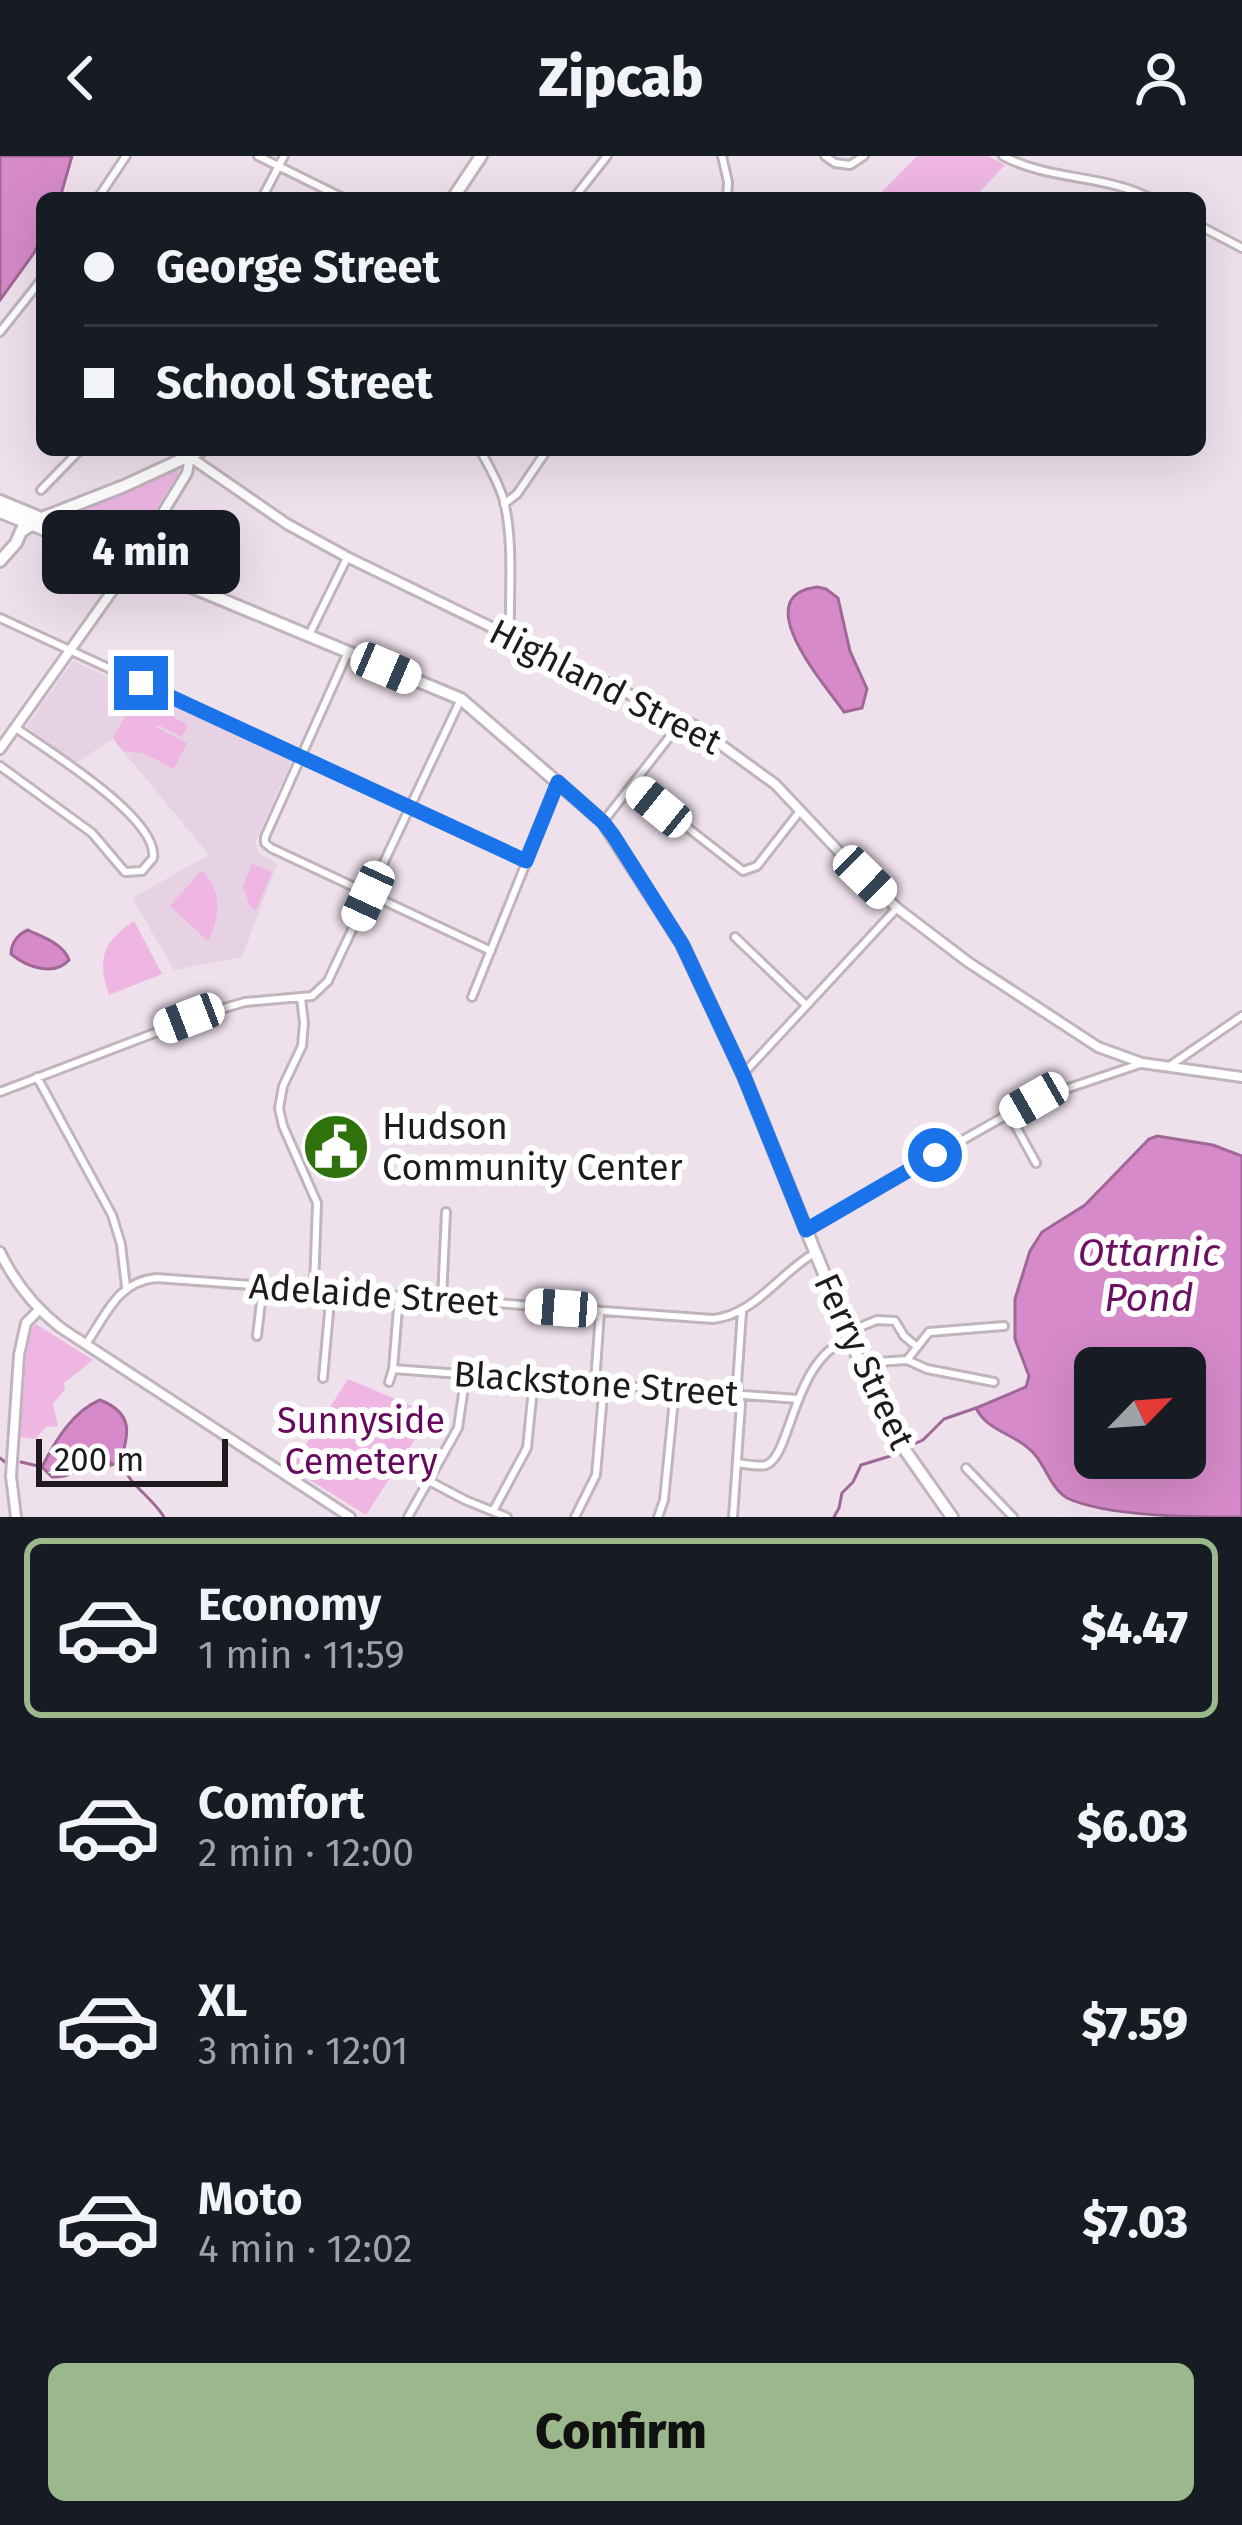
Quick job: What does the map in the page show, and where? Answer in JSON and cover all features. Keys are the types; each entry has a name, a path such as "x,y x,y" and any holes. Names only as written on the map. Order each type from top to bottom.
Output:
{"main road":[{"path":"457,192 482,156"},
{"path":"0,561 44,507 74,505 182,456"},
{"name":"Ferry Street","path":"0,501 30,522"},
{"name":"Ferry Street","path":"0,512 77,533 93,546 132,563 460,699 603,822 677,934 743,1074 874,1397 952,1517"}],"street":[{"path":"102,192 127,156"},
{"path":"258,156 331,192"},
{"path":"265,192 284,156"},
{"path":"579,192 607,156"},
{"path":"722,156 728,192"},
{"path":"825,156 850,165 864,156"},
{"path":"1004,156 1040,171 1137,192"},
{"path":"1206,229 1242,248"},
{"path":"0,332 36,287"},
{"path":"41,490 74,456"},
{"path":"0,749 132,563 187,473 190,456"},
{"name":"Highland Street","path":"196,456 287,524 683,718 757,770 897,908 968,962 1106,1052 1142,1063 1242,1077"},
{"path":"483,456 505,504 510,634"},
{"path":"505,504 543,456"},
{"path":"309,635 347,556"},
{"path":"0,618 526,861"},
{"path":"348,652 266,843 368,896 491,951"},
{"path":"0,1092 207,1013 245,1002 312,996 328,981 460,699"},
{"path":"603,822 683,718"},
{"path":"0,766 92,833 125,872 136,873 148,866 155,853 153,842 126,809 16,728"},
{"path":"472,997 558,782"},
{"path":"633,785 743,871 757,866 800,810"},
{"path":"743,1074 897,908"},
{"path":"735,937 806,1004"},
{"path":"301,998 302,1046 283,1086 279,1108 317,1203 314,1289"},
{"path":"1171,1066 1242,1016"},
{"path":"806,1230 1034,1100 1142,1063"},
{"path":"37,1077 112,1215 121,1244 126,1287 86,1344"},
{"path":"1009,1114 1036,1163"},
{"path":"442,1299 446,1212"},
{"path":"0,1252 39,1310 350,1517"},
{"path":"733,1517 742,1312 814,1253"},
{"name":"Adelaide Street","path":"126,1287 156,1278 697,1319 727,1318 742,1312"},
{"path":"256,1336 263,1285"},
{"path":"323,1378 332,1290"},
{"path":"389,1382 400,1296"},
{"path":"16,1517 11,1476 23,1331 39,1310"},
{"path":"575,1517 596,1475 600,1312"},
{"path":"737,1463 764,1465 776,1457 798,1399 835,1344 887,1319 895,1321 916,1346"},
{"path":"907,1360 929,1332 1004,1326"},
{"path":"859,1363 907,1360 927,1369 994,1382"},
{"name":"Blackstone Street","path":"393,1369 798,1399"},
{"path":"408,1517 458,1428 466,1373"},
{"path":"493,1511 527,1448 534,1378"},
{"path":"658,1517 664,1500 675,1389"},
{"path":"966,1468 1012,1517"},
{"path":"0,1474 11,1476"},
{"path":"429,1480 508,1517"}],"shaded area":[{"path":"73,661 292,760 255,842 259,853 277,864 242,957 174,970 132,898 209,855 113,739 75,763 28,728"}],"green space":[{"path":"917,156 988,156 1005,165 980,192 882,192"},
{"path":"176,468 178,474 129,551 58,517 122,494"},
{"path":"142,696 188,725 182,737 156,727 187,743 174,769 143,753 123,751 113,738 134,700"},
{"path":"252,864 272,872 256,910 250,907 243,886"},
{"path":"202,870 213,886 217,904 208,941 170,906"},
{"path":"134,921 162,974 109,995 103,972 105,953 115,936"},
{"path":"36,1324 93,1360 64,1383 65,1389 53,1404 58,1426 46,1427 35,1439 20,1437 28,1332"},
{"name":"Sunnyside Cemetery","path":"348,1379 431,1414 366,1515 291,1468"}],"water":[{"path":"0,156 72,156 62,192 36,192 36,249 0,300"},
{"path":"817,587 838,598 850,651 867,689 862,708 844,712 797,643 789,607 797,594"},
{"path":"28,930 57,945 69,960 56,968 40,968 11,954 16,939"},
{"name":"Ottarnic Pond","path":"1157,1136 1213,1145 1242,1156 1242,1517 1127,1512 1067,1498 1033,1452 992,1426 976,1408 1026,1387 1029,1376 1015,1339 1015,1299 1030,1251 1042,1232 1085,1205"},
{"path":"100,1400 118,1411 126,1425 120,1462 111,1465 108,1457 92,1449 77,1470 52,1477 42,1467 53,1447 73,1419"}],"waterway":[{"path":"914,1444 944,1419 976,1408"},
{"path":"834,1517 842,1493 861,1465 897,1454"},
{"path":"0,1458 5,1462"},
{"path":"21,1462 42,1467"},
{"path":"120,1462 164,1517"}],"place":[{"name":"Hudson Community Center","path":"336,1147"}],"route":[{"path":"141,683 526,861 558,782 603,822 677,934 743,1074 806,1230 935,1155"}]}
